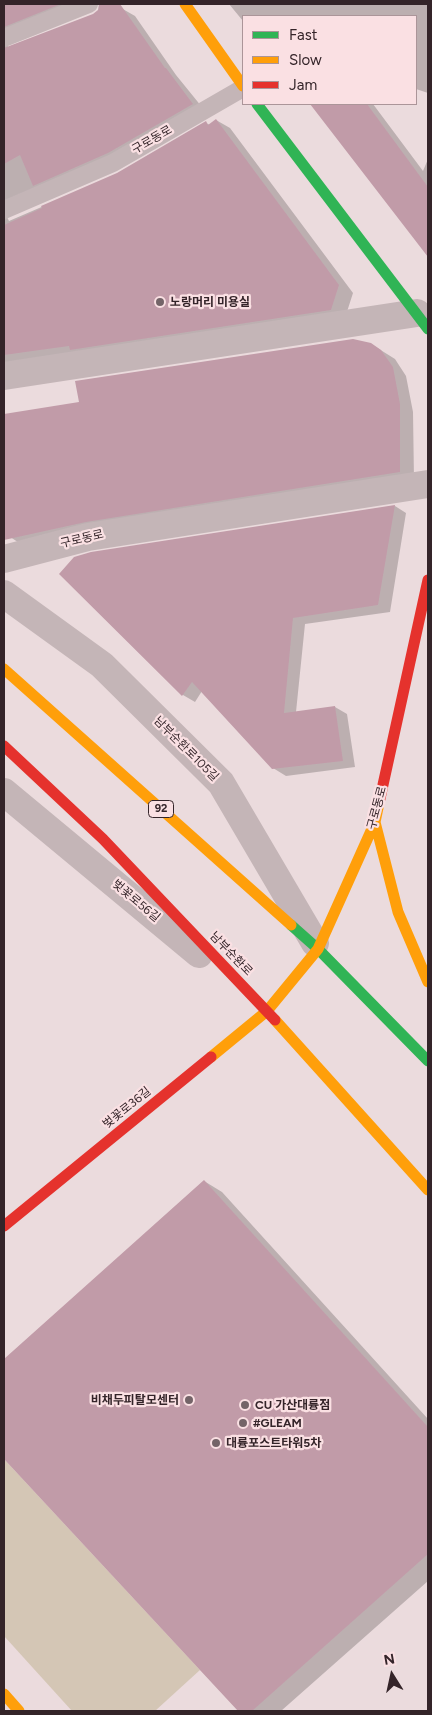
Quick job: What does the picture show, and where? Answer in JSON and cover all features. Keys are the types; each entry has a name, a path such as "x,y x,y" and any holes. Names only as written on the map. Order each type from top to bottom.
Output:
{"main road":[{"name":"구로동로","path":"184,4 242,86"},
{"path":"258,105 422,321"},
{"name":"구로동로","path":"267,1011 318,948 375,822 428,580"},
{"name":"92","path":"4,668 318,948 428,1062"},
{"name":"남부순환로","path":"4,746 103,839 267,1011 428,1190"},
{"path":"375,822 398,912 428,982"},
{"name":"벚꽃로36길","path":"4,1226 267,1011"},
{"path":"4,1694 19,1711"}],"street":[{"path":"4,376 422,321"},
{"name":"구로동로","path":"4,559 88,536 428,484"},
{"name":"남부순환로105길","path":"4,594 102,665 221,784 318,948"},
{"name":"벚꽃로56길","path":"4,792 267,1011"}],"lane":[{"path":"4,38 88,4"},
{"name":"구로동로","path":"4,210 113,163 242,88"}],"shaded area":[{"path":"4,1459 200,1670 155,1711 72,1711 4,1636"}],"building":[{"path":"4,4 61,4 4,27"},
{"path":"99,4 120,4 193,104 108,153 33,186 20,155 4,164 4,48 93,14 98,10"},
{"path":"311,105 368,105 428,187 428,257"},
{"path":"216,119 339,285 331,310 70,350 69,346 4,355 4,225 42,208 41,206 117,173 206,121 208,125"},
{"path":"353,339 371,343 381,350 393,367 400,404 400,472 86,522 4,540 4,414 79,402 75,381"},
{"path":"395,505 378,605 293,618 284,713 335,706 343,761 272,769 192,682 182,696 59,574 74,557 91,552"},
{"name":"대륭포스트타워5차","path":"204,1180 428,1427 428,1554 252,1711 238,1711 4,1459 4,1359"}],"traffic: fast":[{"path":"258,105 428,329"},
{"path":"291,925 318,949 428,1061"}],"traffic: slow":[{"path":"185,4 242,85"},
{"path":"4,669 291,925"},
{"path":"211,1057 267,1011 318,949 375,822 379,803"},
{"path":"375,822 398,912 428,982"},
{"path":"275,1020 428,1190"},
{"path":"4,1694 19,1711"}],"traffic: jam":[{"path":"379,803 428,580"},
{"path":"4,746 103,839 275,1020"},
{"path":"4,1226 211,1057"}],"place":[{"name":"노랑머리 미용실","path":"160,302"},
{"name":"비채두피탈모센터","path":"189,1400"},
{"name":"CU 가산대륭점","path":"245,1405"},
{"name":"#GLEAM","path":"243,1423"},
{"name":"대륭포스트타워5차","path":"216,1443"}]}
